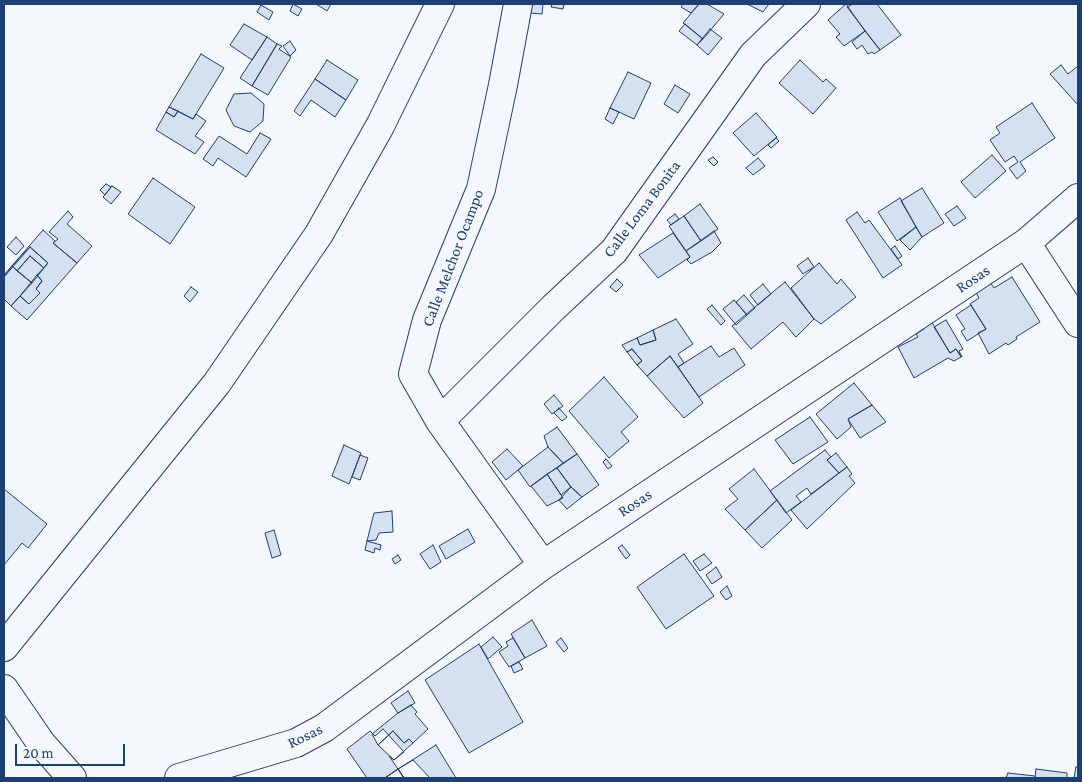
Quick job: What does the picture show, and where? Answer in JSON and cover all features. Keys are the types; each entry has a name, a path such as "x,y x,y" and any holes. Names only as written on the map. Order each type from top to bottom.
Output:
{"street":[{"path":"4,647 217,383 313,242 380,126 440,4"},
{"name":"Calle Melchor Ocampo","path":"518,4 481,189 427,320 413,374 440,421 543,565"},
{"name":"Calle Loma Bonita","path":"440,421 553,308 614,251 753,56 806,4"},
{"name":"Rosas","path":"178,778 296,743 324,728 543,565 1026,243 1078,198"},
{"path":"1026,243 1078,324"},
{"path":"4,689 40,742 72,778"}],"building":[{"path":"293,4 302,9 298,16 290,11"},
{"path":"316,4 331,4 327,11"},
{"path":"531,4 543,4 542,14 530,13"},
{"path":"552,4 564,4 563,9 551,7"},
{"path":"683,4 699,4 691,13 681,7"},
{"path":"699,4 707,4 724,14 703,39 683,23"},
{"path":"747,4 769,4 763,12"},
{"path":"846,4 865,31 844,46 836,37 840,34 828,20"},
{"path":"853,4 877,4 901,35 880,50 847,7"},
{"path":"261,5 273,12 269,20 257,12"},
{"path":"244,24 267,37 252,60 230,45"},
{"path":"685,24 703,39 697,45 679,31"},
{"path":"710,29 722,38 708,55 697,45"},
{"path":"865,31 880,50 874,54 872,52 868,54 862,45 857,49 852,42"},
{"path":"267,37 277,44 252,86 240,78"},
{"path":"290,41 296,50 290,56 283,46"},
{"path":"277,44 282,46 279,49 291,57 268,95 252,86"},
{"path":"201,54 224,68 193,119 169,107"},
{"path":"327,60 358,80 346,100 315,79"},
{"path":"800,60 823,82 826,79 836,88 813,114 779,83"},
{"path":"1061,65 1068,74 1078,66 1078,105 1050,74"},
{"path":"628,72 651,83 634,119 610,108"},
{"path":"315,79 346,100 335,117 311,100 300,116 294,111"},
{"path":"675,85 690,94 678,113 664,104"},
{"path":"251,93 264,104 263,121 250,132 234,126 226,110 234,94"},
{"path":"1032,103 1055,138 1020,162 1026,171 1017,179 1009,168 1018,162 1014,156 1005,162 990,140 1000,133 996,127"},
{"path":"169,107 178,111 174,117 166,112"},
{"path":"610,108 619,112 613,124 605,119"},
{"path":"178,111 193,119 196,114 206,121 195,136 204,142 195,154 156,130 166,112 174,117"},
{"path":"756,113 777,137 754,156 733,133"},
{"path":"260,133 271,139 246,177 218,158 213,166 203,159 219,136 247,154"},
{"path":"776,138 779,141 771,148 768,145"},
{"path":"992,155 1006,171 975,198 961,182"},
{"path":"713,157 718,162 714,166 708,160"},
{"path":"758,158 765,166 753,175 746,168"},
{"path":"153,178 195,207 170,244 128,214"},
{"path":"106,184 111,187 105,195 100,190"},
{"path":"112,186 121,192 111,204 103,197"},
{"path":"922,188 944,223 922,237 901,201"},
{"path":"900,198 916,227 897,241 878,212"},
{"path":"700,204 718,229 701,241 684,216"},
{"path":"957,206 966,218 954,226 945,214"},
{"path":"68,211 73,217 67,224 92,246 77,263 53,243 58,239 49,232"},
{"path":"857,212 865,223 869,220 902,265 883,278 846,220"},
{"path":"675,214 679,219 671,225 667,220"},
{"path":"684,216 701,241 686,251 669,226"},
{"path":"916,227 922,237 910,250 900,240"},
{"path":"43,230 55,241 53,243 77,263 27,320 11,306 20,296 29,304 40,293 36,289 42,281 37,275 48,263 30,247 4,277 4,275"},
{"path":"714,231 721,243 712,252 691,264 687,260 690,257 686,251"},
{"path":"673,233 690,257 658,278 639,255"},
{"path":"16,237 24,246 16,255 7,247"},
{"path":"895,246 902,256 898,259 891,249"},
{"path":"30,247 48,263 44,268 30,256 17,271 12,266"},
{"path":"30,256 44,268 32,283 17,271"},
{"path":"808,258 814,267 803,274 797,266"},
{"path":"819,263 837,284 841,279 856,297 821,324 814,319 791,288"},
{"path":"12,266 32,283 11,306 4,299 4,277"},
{"path":"37,275 42,281 36,289 40,293 29,304 20,296"},
{"path":"1012,277 1040,322 1016,337 1017,339 1008,345 1006,343 989,354 978,333 986,329 970,304 979,298 974,289 988,279 994,288"},
{"path":"617,279 623,285 616,292 610,287"},
{"path":"785,282 814,319 796,337 783,322 751,349 732,326"},
{"path":"763,284 771,294 758,305 750,295"},
{"path":"191,287 198,292 190,302 184,296"},
{"path":"744,295 755,308 747,315 736,302"},
{"path":"734,300 747,315 736,325 723,309"},
{"path":"712,305 725,321 721,325 707,309"},
{"path":"971,305 986,329 967,341 961,331 965,329 956,315"},
{"path":"676,319 693,344 678,354 684,363 678,367 670,356 647,376 637,365 642,361 632,349 627,352 622,345 637,338 640,345 656,340 653,330"},
{"path":"930,319 950,353 956,349 961,357 954,361 948,358 914,378 898,347 918,337 916,334 924,329 922,326"},
{"path":"946,320 963,349 959,351 962,357 956,349 950,353 934,327"},
{"path":"653,330 656,340 640,345 637,338"},
{"path":"711,346 719,357 734,348 745,365 699,397 678,367"},
{"path":"632,349 642,361 637,365 627,352"},
{"path":"670,356 703,403 684,418 647,376"},
{"path":"604,377 638,417 621,432 629,441 609,458 569,411"},
{"path":"854,383 872,405 848,419 851,427 837,439 816,414"},
{"path":"554,395 563,406 552,414 544,404"},
{"path":"872,405 886,422 860,438 848,419"},
{"path":"559,408 567,417 562,421 554,413"},
{"path":"810,417 828,442 793,464 775,440"},
{"path":"557,427 577,454 563,463 548,447 544,436"},
{"path":"344,445 361,453 349,484 332,476"},
{"path":"548,447 563,463 530,487 518,470"},
{"path":"507,449 523,466 506,480 492,462"},
{"path":"825,450 831,457 827,460 839,473 811,494 807,488 796,496 801,502 786,513 770,491"},
{"path":"836,453 847,467 839,473 827,460"},
{"path":"577,454 599,485 582,497 571,487 557,468"},
{"path":"360,455 368,458 360,480 352,477"},
{"path":"606,459 612,466 608,469 603,462"},
{"path":"847,467 852,474 849,476 855,483 807,529 791,510"},
{"path":"557,468 571,487 561,495 547,474"},
{"path":"754,469 777,500 745,530 725,509 738,499 729,489"},
{"path":"547,474 563,498 547,506 531,486"},
{"path":"571,487 582,497 567,509 559,500"},
{"path":"4,489 47,524 28,548 22,543 4,565"},
{"path":"777,500 792,520 762,548 745,530"},
{"path":"392,511 393,532 379,533 376,540 367,541 374,513"},
{"path":"468,529 475,542 446,559 439,546"},
{"path":"274,530 281,555 272,558 265,533"},
{"path":"367,541 381,545 380,550 375,548 374,553 365,550"},
{"path":"433,545 441,562 430,569 420,554"},
{"path":"622,545 630,555 626,559 618,548"},
{"path":"684,554 714,596 666,629 637,587"},
{"path":"704,554 712,563 700,571 693,561"},
{"path":"398,555 401,560 395,564 392,559"},
{"path":"716,567 722,577 712,584 706,575"},
{"path":"727,586 732,596 726,600 720,592"},
{"path":"532,620 547,646 525,658 511,634"},
{"path":"493,637 502,647 488,659 481,647"},
{"path":"513,638 525,658 509,667 499,652 508,646 506,642"},
{"path":"561,638 568,648 564,652 556,642"},
{"path":"479,644 523,722 469,753 425,680"},
{"path":"519,662 523,669 514,673 511,666"},
{"path":"408,691 415,703 398,713 391,703"},
{"path":"411,705 417,712 415,714 428,729 413,743 409,739 404,743 393,731 378,745 372,734"},
{"path":"383,729 404,752 394,760 389,756 398,769 385,778 367,778 347,749 370,731 375,736"},
{"path":"393,731 404,743 409,739 413,743 394,760 378,745"},
{"path":"436,745 456,778 404,778 398,769"},
{"path":"413,760 430,778 404,778 398,769"},
{"path":"1076,767 1078,767 1078,778 1074,778"},
{"path":"398,769 404,778 385,778"},
{"path":"398,769 404,778 385,778"},
{"path":"1036,769 1067,773 1067,778 1035,778"},
{"path":"1008,773 1035,776 1035,778 1006,778"}]}
